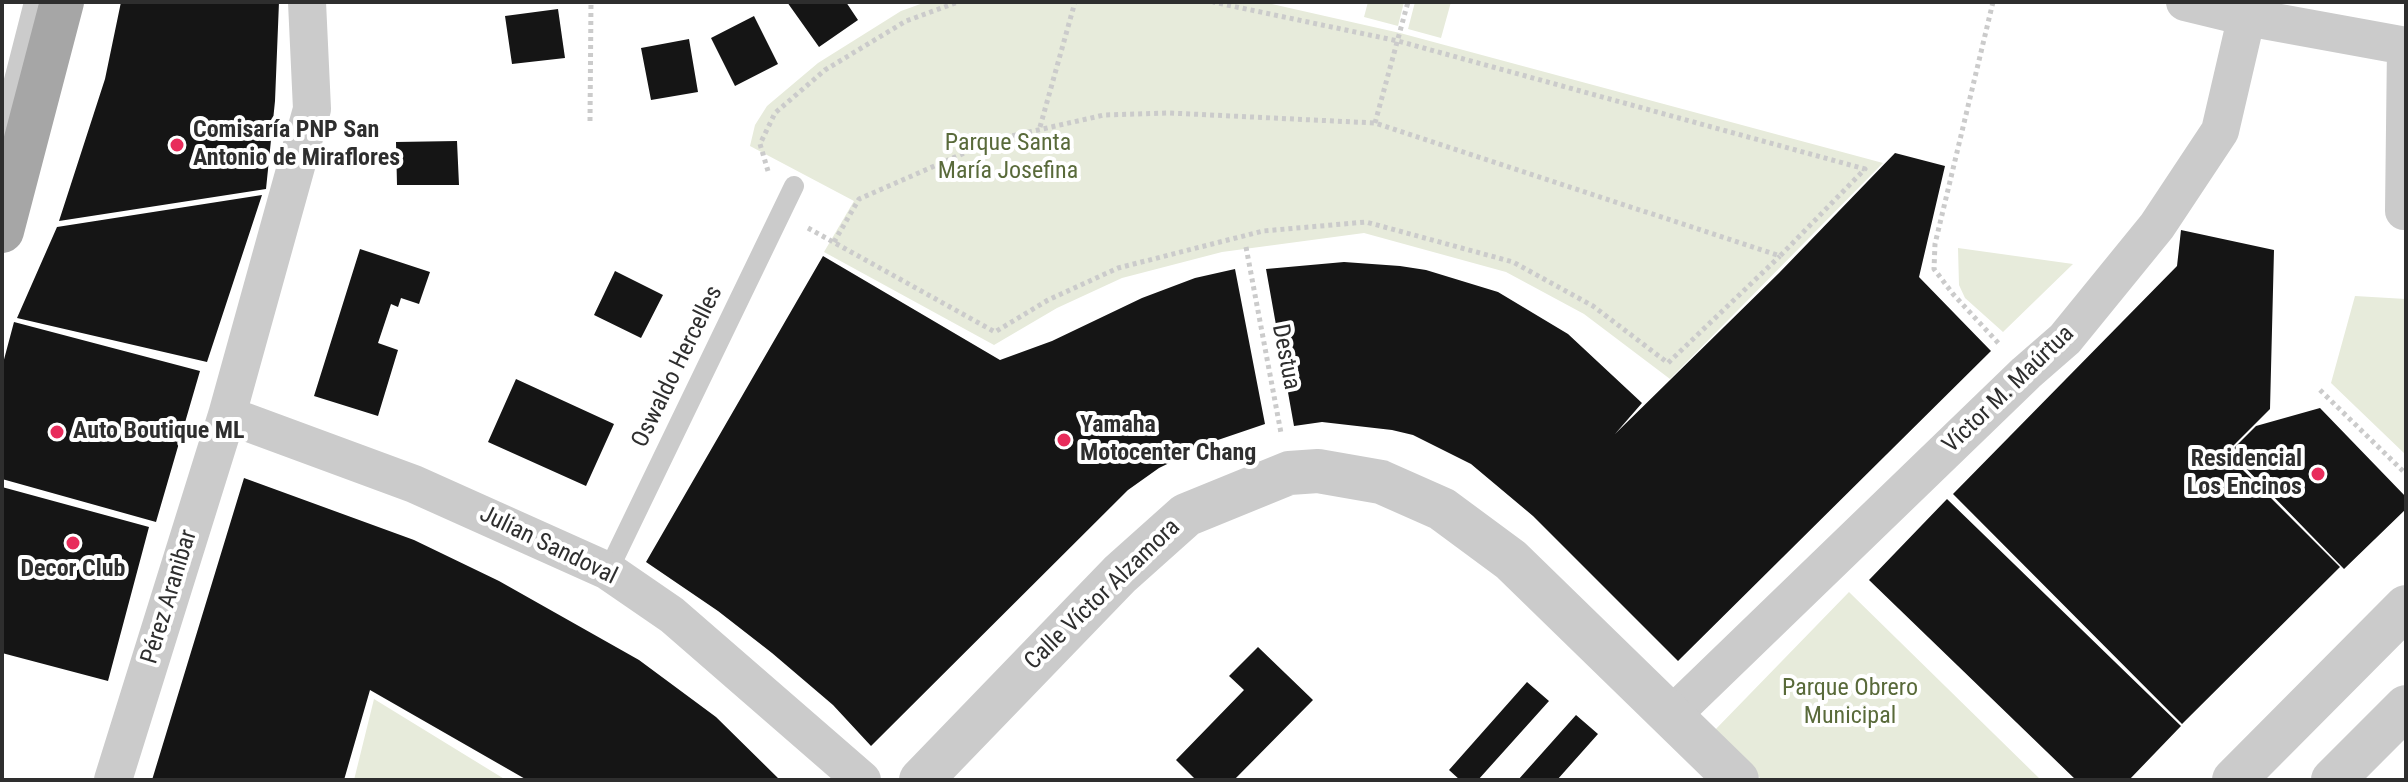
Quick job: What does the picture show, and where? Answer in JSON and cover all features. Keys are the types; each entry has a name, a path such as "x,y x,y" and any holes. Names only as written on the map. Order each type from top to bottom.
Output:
{"main road":[{"path":"2,231 62,2"}],"street":[{"name":"Pérez Aranibar","path":"113,780 227,415 312,109 307,2"},
{"path":"2185,2 2249,9 2406,46 2404,211"},
{"name":"Víctor M. Maúrtua","path":"1672,715 2065,339 2157,226 2220,131 2249,9"},
{"name":"Julian Sandoval","path":"227,415 414,484 608,571 672,615 862,780"},
{"name":"Calle Víctor Alzamora","path":"921,780 1120,574 1186,515 1289,473 1318,471 1381,482 1442,509 1511,560 1737,780"},
{"path":"2234,780 2406,607"},
{"path":"2333,780 2406,707"}],"lane":[{"path":"2,127 34,2"},
{"name":"Oswaldo Hercelles","path":"608,571 794,186"}],"path":[{"path":"590,121 591,2"},
{"path":"958,2 906,21 825,70 775,113 760,144 781,212 995,332 1048,300 1118,268 1263,231 1366,222 1513,262 1593,306 1668,363 1865,169 1398,41 1213,2"},
{"path":"1040,128 1075,2"},
{"path":"1375,123 1408,2"},
{"path":"1993,2 1935,244 1934,269 2026,373"},
{"path":"834,242 859,199 994,140 1104,115 1170,113 1375,123 1780,256"},
{"name":"Destua","path":"1246,247 1289,473"},
{"path":"2320,390 2406,474"}],"green space":[{"name":"Parque Santa María Josefina","path":"926,2 1263,2 1400,33 1883,163 1670,379 1584,314 1506,272 1364,233 1222,252 1122,278 1057,308 994,345 824,252 854,201 750,146 755,125 767,106 818,63 901,11"},
{"path":"1368,2 1404,2 1398,26 1364,17"},
{"path":"1415,2 1451,2 1441,38 1408,29"},
{"path":"1958,248 2073,264 2003,332 1965,298 1959,285"},
{"path":"2355,296 2406,299 2406,455 2331,383"},
{"name":"Parque Obrero Municipal","path":"1849,592 2041,780 1762,780 1713,732"},
{"path":"374,699 506,780 354,780"}],"building":[{"path":"121,2 279,2 275,101 266,189 59,221 105,79"},
{"path":"787,2 846,2 858,20 819,47"},
{"path":"558,9 565,58 512,64 505,16"},
{"path":"754,16 778,64 735,86 711,38"},
{"path":"689,39 698,92 651,100 641,48"},
{"path":"457,141 459,185 397,185 396,142"},
{"path":"1895,153 1945,166 1919,277 1991,351 1678,661 1533,516 1471,464 1413,435 1392,430 1322,422 1294,426 1266,269 1344,262 1400,266 1426,270 1498,292 1568,334 1642,403 1615,434 1779,273"},
{"path":"262,195 207,362 17,318 57,227"},
{"path":"2181,230 2274,250 2270,409 2226,453 2340,567 2182,724 1953,494 2177,266"},
{"path":"360,249 430,272 419,304 401,298 398,307 391,304 378,343 398,350 378,416 314,396"},
{"path":"823,256 1000,360 1052,341 1142,298 1195,278 1235,269 1265,424 1212,442 1159,468 1128,490 871,746 833,705 772,653 718,611 646,562"},
{"path":"615,271 663,295 641,338 594,315"},
{"path":"14,322 200,371 156,522 2,479 2,367"},
{"path":"516,379 614,424 586,486 488,442"},
{"name":"Residencial Los Encinos","path":"2320,408 2406,497 2406,509 2344,569 2230,452 2256,426"},
{"path":"244,478 414,540 499,581 639,660 716,717 780,780 527,780 370,690 344,780 152,780"},
{"path":"2,487 149,527 108,681 2,653"},
{"path":"1947,499 2181,726 2129,780 2076,780 1869,580"},
{"path":"1258,647 1313,700 1234,780 1196,780 1176,760 1244,690 1229,676"},
{"path":"1527,682 1549,701 1478,780 1460,780 1449,770"},
{"path":"1576,715 1598,734 1557,780 1518,780"}],"place":[{"name":"Comisaría PNP San Antonio de Miraflores","path":"177,145"},
{"name":"Auto Boutique ML","path":"57,432"},
{"name":"Yamaha Motocenter Chang","path":"1064,440"},
{"name":"Residencial Los Encinos","path":"2318,474"},
{"name":"Decor Club","path":"73,543"}]}
